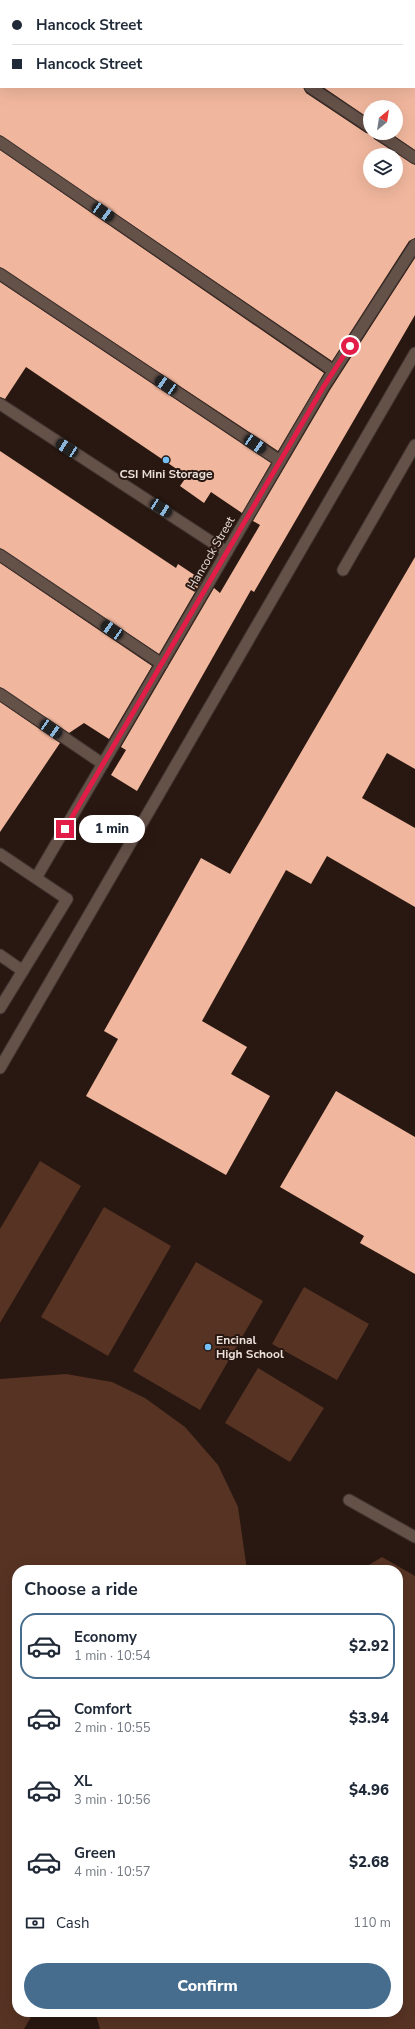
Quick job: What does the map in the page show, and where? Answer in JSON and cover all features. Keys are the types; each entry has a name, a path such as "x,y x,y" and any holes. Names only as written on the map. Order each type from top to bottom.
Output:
{"street":[{"path":"312,88 363,122"},
{"path":"388,140 415,158"},
{"path":"0,142 334,371"},
{"name":"Hancock Street","path":"36,878 280,461 334,371 415,245"},
{"path":"0,274 280,461"},
{"path":"0,1068 415,353"},
{"path":"0,404 228,552"},
{"path":"343,570 415,445"},
{"path":"0,555 162,664"},
{"path":"0,694 103,764"},
{"path":"0,854 67,899 0,1008"},
{"path":"0,955 23,971"},
{"path":"349,1500 415,1537"}],"shaded area":[{"path":"40,1161 81,1186 0,1323 0,1229"},
{"path":"104,1207 171,1246 108,1356 41,1317"},
{"path":"196,1262 263,1301 200,1410 133,1371"},
{"path":"304,1287 369,1324 337,1380 272,1344"},
{"path":"258,1368 324,1408 290,1462 225,1423"},
{"path":"66,1374 112,1382 145,1398 185,1427 218,1465 238,1507 246,1565 12,1565 12,2017 31,2017 24,2029 0,2029 0,1379"},
{"path":"382,1557 396,1565 369,1565"},
{"path":"403,1569 415,1576 415,2029 100,2029 96,2017 403,2017"}],"building":[{"path":"0,88 304,88 306,93 363,131 363,140 376,140 388,148 363,148 363,188 403,188 403,157 415,165 415,238 409,241 332,361 0,135"},
{"path":"324,88 415,88 415,150 400,140 403,140 403,100 363,100 363,114"},
{"path":"0,150 324,373 278,451 0,267"},
{"path":"415,258 415,315 254,592 251,590 137,791 111,775 126,750 121,747 214,588 220,593 260,525 253,521 330,390"},
{"path":"0,282 271,463 242,513 211,492 204,503 180,486 187,476 26,367 5,399 0,397"},
{"path":"0,451 176,568 178,564 202,580 159,654 0,548"},
{"path":"415,557 415,769 387,753 362,798 415,828 415,907 327,856 311,884 286,870 202,1021 247,1047 231,1074 270,1096 226,1175 86,1096 118,1039 104,1031 201,858 230,874"},
{"path":"0,563 152,666 109,739 84,723 69,733 0,687"},
{"path":"0,702 60,743 0,832"},
{"path":"336,1091 415,1137 415,1274 360,1243 364,1236 280,1187"}],"place":[{"name":"CSI Mini Storage","path":"166,460"},
{"name":"Encinal High School","path":"208,1347"}],"route":[{"path":"65,829 324,386 350,346"}]}
